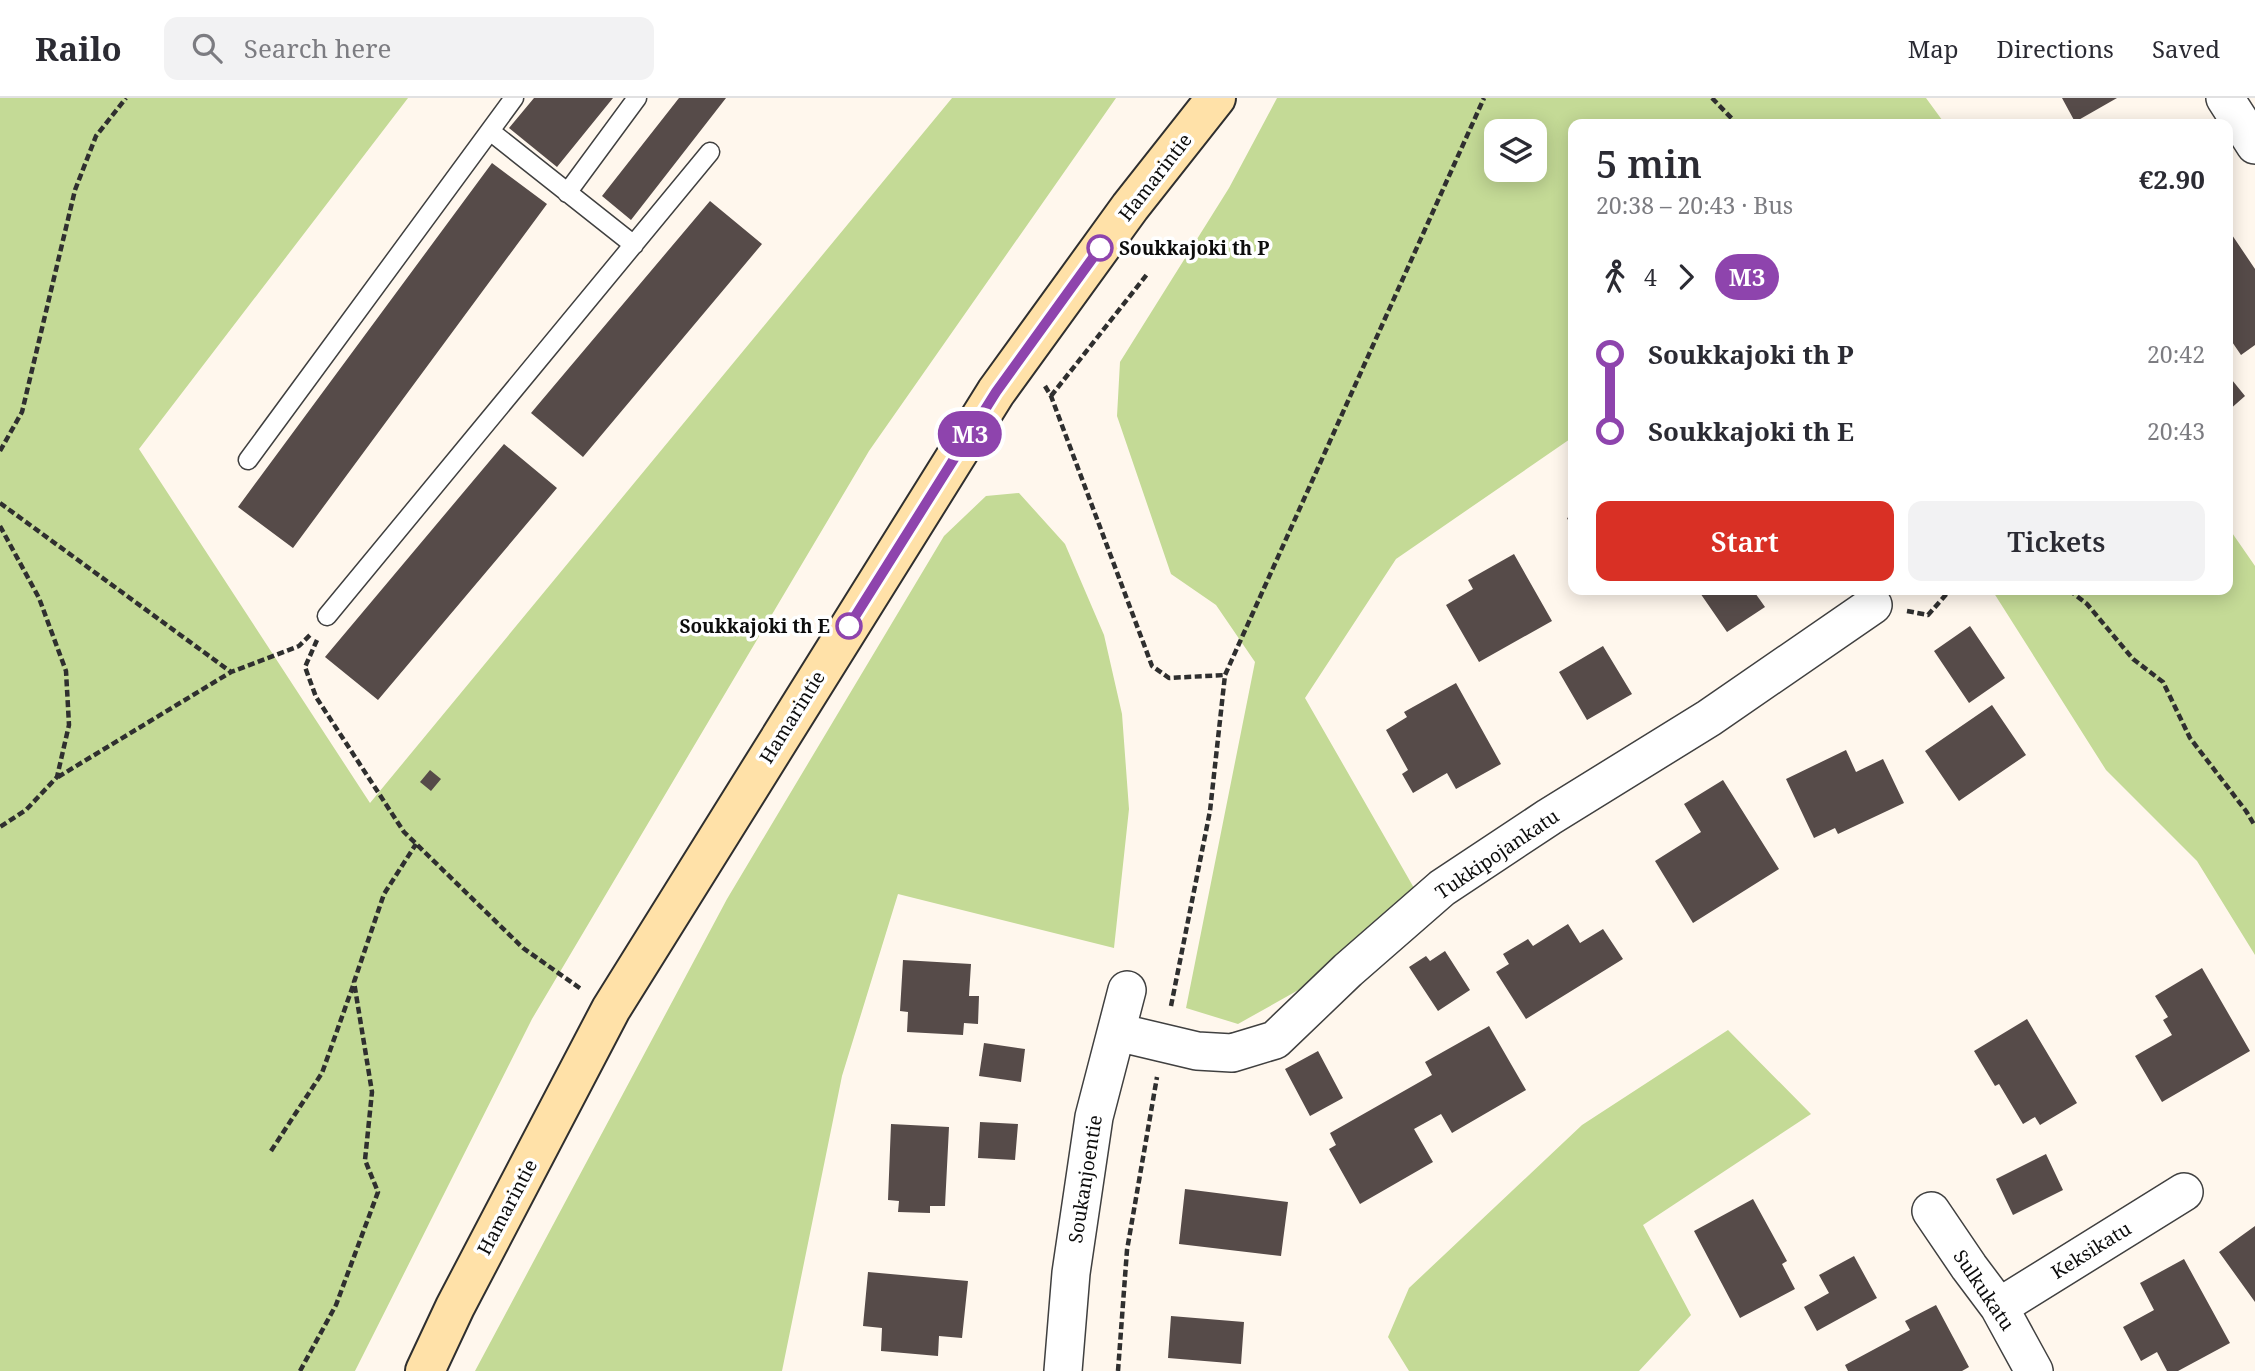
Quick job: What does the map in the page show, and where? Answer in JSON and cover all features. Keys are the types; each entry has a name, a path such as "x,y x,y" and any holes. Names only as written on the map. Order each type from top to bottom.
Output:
{"main road":[{"name":"Hamarintie","path":"425,1371 455,1307 611,1009 996,392 1130,207 1216,98"}],"street":[{"path":"2225,98 2255,145"},
{"name":"Tukkipojankatu","path":"1117,1032 1197,1051 1232,1053 1275,1040 1348,970 1442,888 1549,817 1709,718 1873,605"},
{"name":"Soukanjoentie","path":"1063,1371 1071,1273 1094,1117 1128,990"},
{"name":"Keksikatu","path":"1998,1307 2184,1192"},
{"name":"Sulkukatu","path":"1931,1210 1998,1307 2035,1371"}],"lane":[{"path":"248,460 514,98"},
{"path":"567,192 637,98"},
{"path":"490,131 634,245"},
{"path":"327,616 710,152"}],"path":[{"path":"0,451 22,412 75,190 96,136 125,98"},
{"path":"1118,1371 1127,1250 1163,1043 1210,811 1225,675 1484,98"},
{"path":"1712,98 1732,119"},
{"path":"1051,396 1148,273"},
{"path":"1026,352 1051,396 1153,666 1169,678 1225,675"},
{"path":"0,503 231,672"},
{"path":"0,526 39,598 66,671 69,725 57,778"},
{"path":"1873,605 1928,615 1946,595"},
{"path":"2075,595 2087,604 2133,659 2163,682 2190,738 2246,811 2255,827"},
{"path":"0,827 26,810 57,778 231,672 299,646 327,616"},
{"path":"327,616 305,667 316,697 404,832 523,948 611,1009"},
{"path":"271,1150 322,1073 384,894 416,844"},
{"path":"300,1371 336,1306 378,1192 365,1160 372,1092 354,982"}],"green space":[{"path":"0,98 408,98 139,449 370,803 952,98 1116,98 869,451 532,1019 355,1371 0,1371"},
{"path":"1277,98 1926,98 1941,119 1568,119 1568,440 1396,559 1305,698 1414,888 1302,988 1238,1024 1186,1008 1255,662 1216,605 1171,574 1117,416 1120,362 1229,188"},
{"path":"1019,493 1065,544 1104,635 1122,714 1129,809 1114,948 898,894 842,1076 782,1371 475,1371 727,899 944,536 986,496"},
{"path":"2233,534 2255,566 2255,955 2197,861 2106,770 1995,595 2233,595"},
{"path":"1728,1030 1811,1114 1643,1225 1691,1315 1639,1371 1409,1371 1388,1337 1409,1288 1582,1125"}],"building":[{"path":"534,98 613,98 557,167 509,128"},
{"path":"679,98 726,98 631,220 602,196"},
{"path":"2062,98 2117,98 2080,119 2073,119"},
{"path":"492,163 547,204 293,548 238,507"},
{"path":"710,201 762,244 583,457 531,413"},
{"path":"2233,236 2255,269 2255,345 2241,355 2233,343"},
{"path":"2233,381 2245,396 2233,407"},
{"path":"504,444 557,488 378,700 325,657"},
{"path":"1514,554 1552,621 1479,662 1446,605 1473,589 1468,580"},
{"path":"1701,595 1757,595 1765,607 1727,632"},
{"path":"1970,626 2005,678 1969,703 1934,651"},
{"path":"1603,646 1632,694 1587,720 1559,672"},
{"path":"1456,683 1501,764 1456,789 1447,773 1413,793 1402,774 1408,770 1386,730 1407,717 1404,712"},
{"path":"1992,705 2026,755 1959,801 1925,751"},
{"path":"1846,750 1856,772 1883,759 1904,803 1838,834 1835,828 1814,838 1786,779"},
{"path":"430,770 441,779 431,791 420,782"},
{"path":"1723,780 1779,869 1693,923 1655,861 1701,832 1684,804"},
{"path":"1568,924 1580,943 1603,929 1623,959 1526,1019 1496,972 1509,964 1503,954 1528,939 1533,946"},
{"path":"1445,951 1470,990 1438,1011 1409,967 1426,956 1430,961"},
{"path":"903,960 971,964 969,996 979,996 978,1024 964,1023 963,1035 907,1032 908,1012 900,1011"},
{"path":"2202,968 2250,1051 2162,1102 2135,1056 2172,1035 2163,1020 2168,1017 2155,996"},
{"path":"2027,1019 2077,1103 2040,1125 2035,1117 2023,1124 1999,1084 1995,1086 1974,1051"},
{"path":"1489,1026 1526,1090 1452,1133 1441,1114 1414,1129 1433,1162 1360,1204 1329,1149 1336,1145 1330,1133 1432,1075 1425,1062"},
{"path":"984,1043 1025,1049 1021,1082 979,1076"},
{"path":"1318,1051 1343,1098 1310,1116 1285,1069"},
{"path":"980,1122 1018,1124 1015,1160 978,1158"},
{"path":"891,1124 949,1127 945,1206 930,1206 930,1213 898,1212 899,1201 888,1200"},
{"path":"2046,1154 2063,1190 2013,1215 1996,1179"},
{"path":"1185,1189 1288,1202 1281,1256 1179,1244"},
{"path":"1753,1199 1787,1261 1782,1264 1795,1289 1740,1318 1694,1231"},
{"path":"2255,1226 2255,1302 2219,1252"},
{"path":"1854,1256 1877,1298 1817,1331 1804,1307 1829,1293 1819,1275"},
{"path":"2184,1259 2230,1343 2178,1371 2167,1371 2157,1352 2141,1361 2123,1327 2154,1310 2140,1283"},
{"path":"868,1272 968,1281 962,1338 939,1336 938,1356 881,1351 882,1328 863,1326"},
{"path":"1936,1305 1969,1367 1962,1371 1848,1371 1845,1365 1910,1330 1905,1321"},
{"path":"1171,1316 1244,1322 1241,1364 1168,1358"}],"bus line":[{"name":"M3","path":"849,626 996,392 1100,248"}],"place":[{"name":"Soukkajoki th P","path":"1100,248"},
{"name":"Soukkajoki th E","path":"849,626"}]}
